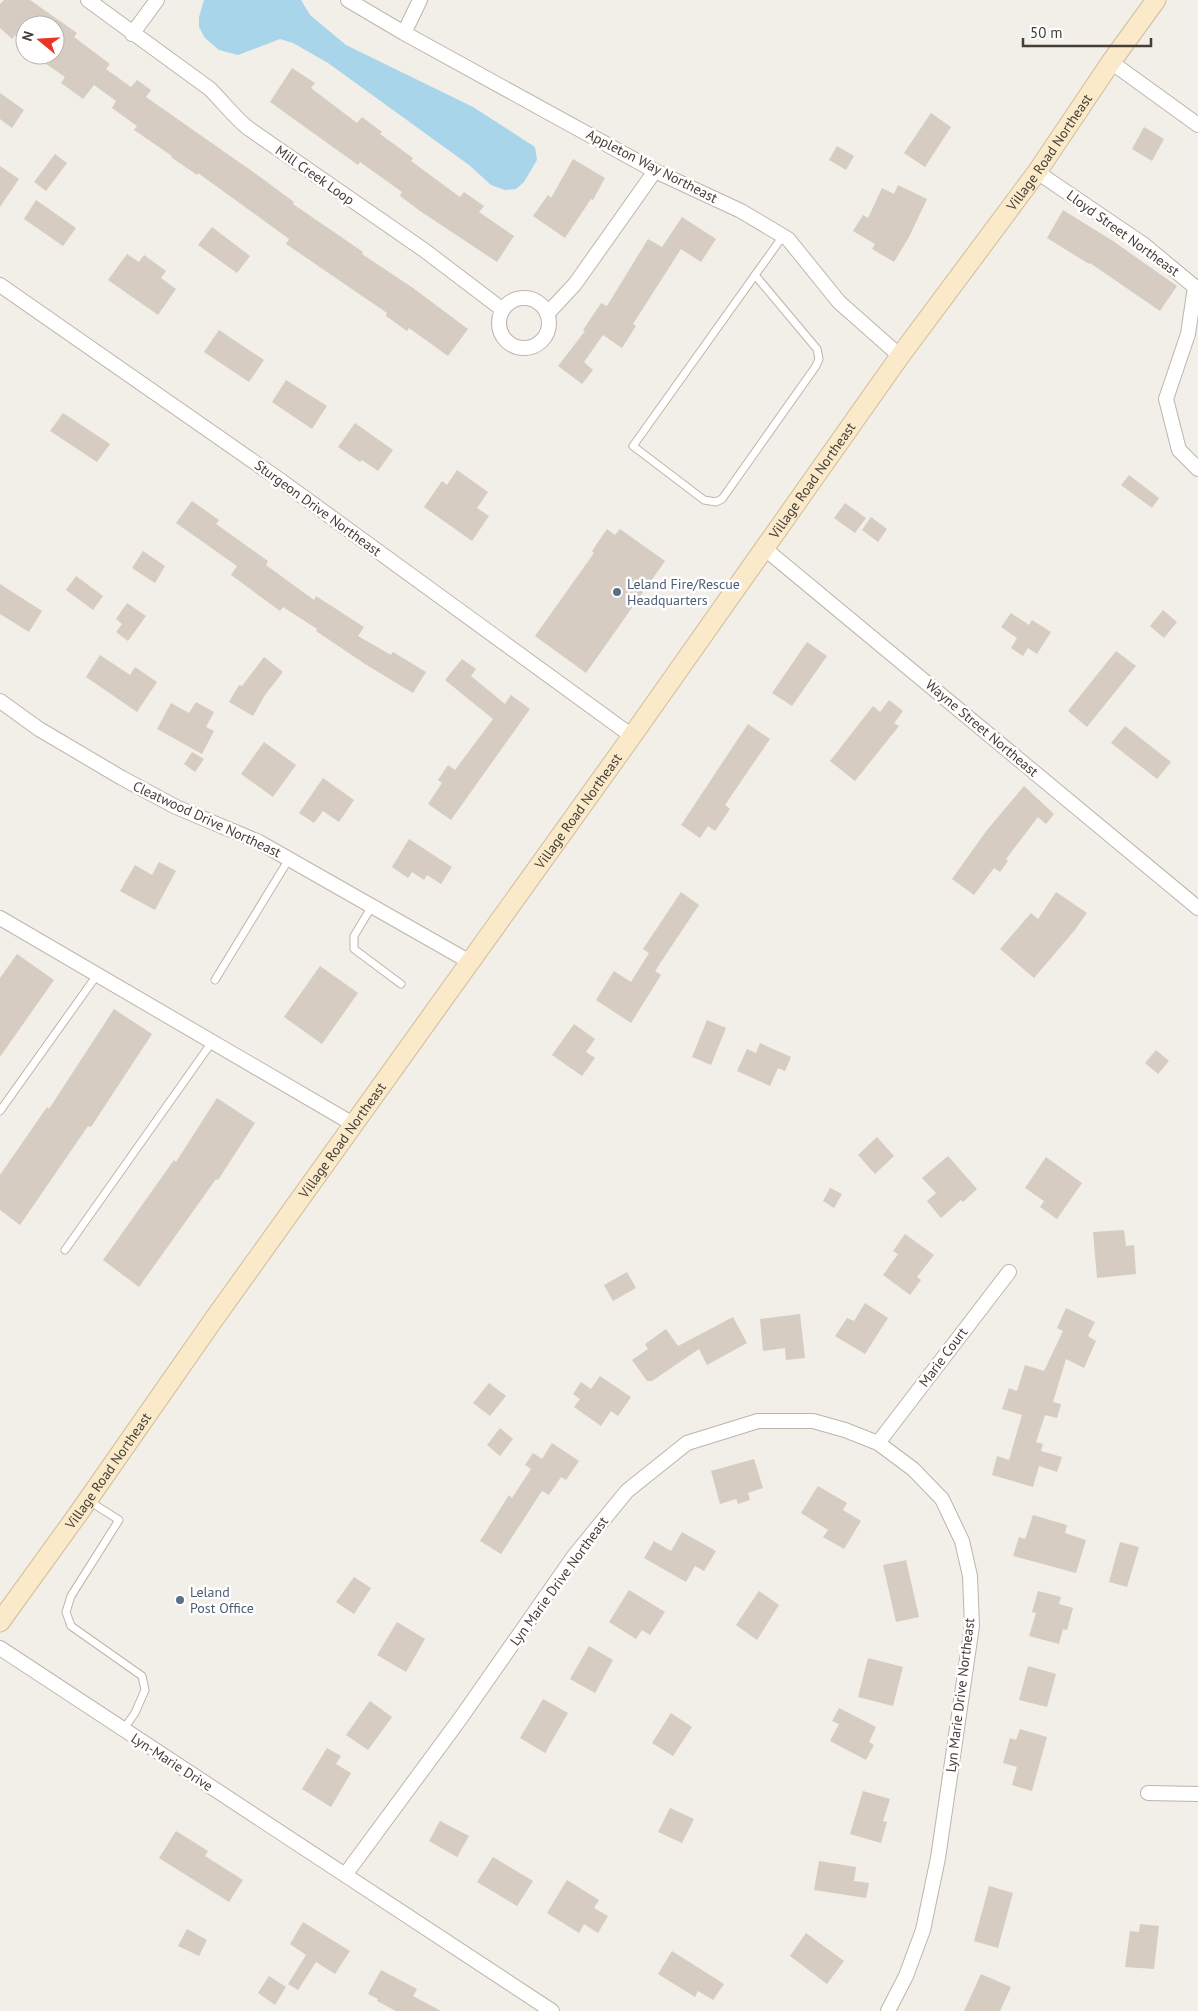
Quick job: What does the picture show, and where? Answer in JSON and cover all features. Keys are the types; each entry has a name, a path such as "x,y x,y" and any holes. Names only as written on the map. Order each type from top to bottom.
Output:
{"main road":[{"name":"Village Road Northeast","path":"0,1622 214,1319 765,549 900,356 1037,172 1111,62 1156,0"}],"street":[{"name":"Mill Creek Loop","path":"88,0 132,34 210,89 236,118 248,128 424,250 503,310"},
{"path":"132,34 157,0"},
{"path":"348,0 404,33 420,0"},
{"name":"Appleton Way Northeast","path":"404,33 655,171 741,211 788,239 839,302 900,356"},
{"path":"1111,62 1198,125"},
{"path":"547,314 575,284 655,171"},
{"name":"Lloyd Street Northeast","path":"1037,172 1143,244 1195,287 1188,334 1166,399 1179,450 1198,469"},
{"name":"Sturgeon Drive Northeast","path":"0,285 280,480 632,736"},
{"path":"520,298 538,302 547,314 549,322 546,334 541,341 532,347 523,348 508,342 499,326 503,310 512,301 520,298"},
{"name":"Wayne Street Northeast","path":"765,549 1198,908"},
{"name":"Cleatwood Drive Northeast","path":"0,701 39,729 122,778 176,807 259,842 470,962"},
{"path":"0,918 354,1124"},
{"name":"Marie Court","path":"878,1443 1008,1272"},
{"name":"Lyn Marie Drive Northeast","path":"345,1875 460,1719 574,1556 627,1491 655,1466 687,1444 758,1421 813,1421 845,1430 878,1443 912,1469 942,1499 962,1541 970,1576 972,1626 938,1858 923,1930 906,1976 888,2011"},
{"name":"Lyn-Marie Drive","path":"0,1648 345,1875"},
{"path":"1148,1793 1198,1794"},
{"path":"345,1875 552,2011"}],"lane":[{"path":"755,276 817,349 818,359 816,366 722,499 716,502 704,500 633,446 783,236"},
{"path":"215,980 289,858"},
{"path":"372,906 354,936 354,949 401,984"},
{"path":"0,1112 96,975"},
{"path":"65,1250 212,1042"},
{"path":"88,1500 119,1520 71,1596 66,1612 71,1626 142,1676 145,1690 135,1713 123,1730"}],"water":[{"path":"204,0 301,0 310,15 346,45 473,107 535,147 537,160 524,182 516,189 505,190 491,185 469,165 328,63 293,43 280,39 238,55 219,50 205,38 199,27 199,17"}],"building":[{"path":"4,0 30,0 51,15 15,15 15,36 12,39 0,28 0,4"},
{"path":"65,25 77,33 74,37 110,64 106,69 131,87 137,80 151,90 146,97 256,174 294,202 293,204 363,252 362,254 413,288 468,329 448,356 409,328 407,331 386,316 387,313 286,244 289,239 198,173 197,175 134,130 137,126 112,108 116,101 94,85 83,99 61,83 65,77 48,65 65,65"},
{"path":"292,68 315,83 311,88 357,123 362,117 382,132 380,134 413,158 411,161 460,197 464,192 484,206 479,212 514,236 497,262 420,211 400,196 402,192 360,162 358,165 270,102"},
{"path":"0,93 24,110 12,128 0,119"},
{"path":"931,113 951,127 925,167 904,153"},
{"path":"1144,127 1164,139 1152,161 1132,149"},
{"path":"837,146 854,156 846,170 829,160"},
{"path":"55,154 67,163 46,191 34,182"},
{"path":"573,159 605,178 593,200 591,199 565,238 533,216 548,195 551,198"},
{"path":"0,166 19,179 0,207"},
{"path":"898,185 927,199 909,237 894,262 872,249 875,244 853,231 863,215 868,218 882,188 894,194"},
{"path":"36,200 76,228 63,246 24,219"},
{"path":"1063,210 1113,241 1177,286 1160,311 1090,263 1047,238"},
{"path":"682,217 716,239 701,262 681,249 633,324 636,326 622,348 603,335 584,362 593,370 582,384 558,366 585,331 583,330 601,303 607,306 648,239 662,247"},
{"path":"212,227 250,256 237,273 198,245"},
{"path":"127,254 139,262 144,255 166,271 161,278 176,289 158,315 108,280"},
{"path":"219,330 264,360 249,382 204,352"},
{"path":"286,380 327,406 312,429 272,402"},
{"path":"63,413 110,444 97,462 50,431"},
{"path":"355,423 393,450 378,471 362,460 360,462 338,447"},
{"path":"457,470 488,492 477,508 489,516 472,541 424,507 442,481 447,485"},
{"path":"1129,475 1159,498 1152,508 1121,485"},
{"path":"192,501 219,520 216,524 268,561 266,565 314,600 316,596 364,627 358,636 391,655 393,652 426,672 413,693 365,664 283,607 280,611 231,575 237,566 176,523"},
{"path":"845,503 866,518 855,533 834,518"},
{"path":"871,517 887,529 878,542 862,530"},
{"path":"607,529 615,535 620,529 665,561 586,673 535,636 594,553 592,551"},
{"path":"143,551 165,566 155,583 132,568"},
{"path":"76,576 103,596 93,610 66,590"},
{"path":"0,584 42,611 29,632 0,614"},
{"path":"127,603 146,616 128,641 116,632 122,624 116,619"},
{"path":"1163,610 1177,622 1164,638 1150,626"},
{"path":"1011,613 1029,625 1032,620 1051,632 1037,654 1028,648 1023,656 1011,648 1017,638 1001,627"},
{"path":"807,642 827,656 792,706 772,693"},
{"path":"1116,651 1136,666 1087,727 1068,711"},
{"path":"100,655 130,675 135,667 157,682 137,712 86,677"},
{"path":"264,657 283,672 265,695 253,716 229,702 239,685 242,686"},
{"path":"462,659 476,669 471,676 505,704 511,695 530,709 451,820 428,804 442,783 438,780 448,765 455,770 493,719 445,680"},
{"path":"889,700 903,711 894,723 899,726 855,781 830,761 873,706 880,712"},
{"path":"196,702 214,712 206,727 214,731 202,754 157,729 171,703 189,713"},
{"path":"748,724 770,739 725,805 730,809 715,831 708,826 700,838 681,825"},
{"path":"1125,726 1171,762 1157,779 1111,743"},
{"path":"264,742 296,765 273,797 241,774"},
{"path":"192,752 204,759 195,772 184,764"},
{"path":"323,778 354,800 339,822 323,811 314,823 299,813"},
{"path":"1024,786 1054,814 1046,824 1038,817 1006,859 1008,861 1000,872 994,868 974,895 952,879 987,830"},
{"path":"409,839 452,867 441,884 427,875 424,880 412,872 408,878 392,867"},
{"path":"159,862 176,871 155,910 120,891 135,865 152,875"},
{"path":"681,892 699,905 655,971 661,975 631,1023 596,1000 614,971 631,982 649,953 643,949"},
{"path":"1056,892 1087,913 1034,978 1000,949 1031,913 1038,919"},
{"path":"17,954 54,980 0,1057 0,978"},
{"path":"320,966 358,993 322,1044 284,1017"},
{"path":"114,1009 152,1034 91,1127 88,1126 20,1225 0,1210 0,1175 47,1107 49,1109"},
{"path":"707,1020 726,1028 711,1065 692,1057"},
{"path":"574,1024 595,1039 586,1052 595,1058 582,1076 552,1055"},
{"path":"760,1043 791,1057 785,1071 778,1068 770,1086 737,1071 747,1049 756,1053"},
{"path":"1156,1050 1169,1061 1158,1074 1145,1063"},
{"path":"217,1098 255,1123 218,1180 216,1179 139,1287 103,1260 174,1160 176,1162"},
{"path":"877,1137 894,1156 875,1174 858,1155"},
{"path":"948,1156 977,1189 941,1218 927,1201 936,1193 922,1178"},
{"path":"1046,1157 1082,1183 1057,1219 1040,1207 1044,1201 1025,1188"},
{"path":"830,1188 842,1194 834,1208 823,1201"},
{"path":"1124,1230 1126,1246 1134,1245 1136,1274 1097,1278 1093,1232"},
{"path":"905,1234 934,1255 917,1277 921,1280 910,1295 883,1275 898,1254 893,1251"},
{"path":"627,1272 636,1288 613,1301 604,1285"},
{"path":"865,1303 888,1318 865,1354 835,1336 847,1318 854,1321"},
{"path":"1066,1308 1095,1322 1088,1336 1096,1341 1084,1368 1066,1359 1053,1402 1061,1404 1057,1418 1045,1415 1036,1442 1043,1444 1041,1451 1062,1457 1057,1472 1039,1466 1033,1487 992,1475 997,1456 1009,1460 1022,1415 1002,1409 1009,1388 1017,1391 1025,1365 1044,1371 1063,1331 1057,1328"},
{"path":"800,1314 805,1358 786,1360 785,1348 763,1351 760,1319"},
{"path":"733,1317 747,1343 707,1365 699,1349 652,1381 647,1381 632,1360 648,1349 645,1344 666,1329 678,1346"},
{"path":"600,1376 631,1397 618,1416 611,1411 601,1426 574,1407 580,1399 573,1394 581,1382 591,1389"},
{"path":"489,1383 506,1396 490,1416 473,1403"},
{"path":"500,1428 513,1439 500,1456 487,1445"},
{"path":"552,1443 579,1461 566,1480 561,1477 549,1495 542,1491 501,1554 480,1541 509,1495 512,1498 531,1469 525,1465 533,1453 542,1459"},
{"path":"754,1459 763,1488 748,1493 750,1500 738,1504 736,1499 720,1504 711,1471"},
{"path":"818,1486 847,1503 843,1510 861,1521 844,1549 823,1537 828,1530 801,1513"},
{"path":"1033,1515 1067,1525 1065,1533 1086,1540 1076,1573 1013,1556 1019,1537 1025,1539"},
{"path":"682,1532 716,1551 704,1571 695,1566 686,1582 644,1558 654,1541 671,1551"},
{"path":"1120,1542 1139,1547 1127,1587 1109,1582"},
{"path":"906,1560 919,1617 896,1622 883,1565"},
{"path":"354,1577 371,1588 354,1614 336,1602"},
{"path":"629,1590 665,1612 650,1635 642,1630 636,1639 609,1622"},
{"path":"759,1591 779,1605 757,1640 736,1625"},
{"path":"1038,1591 1061,1597 1059,1604 1073,1608 1067,1630 1063,1629 1059,1644 1029,1636 1036,1613 1032,1612"},
{"path":"397,1622 425,1639 406,1672 377,1655"},
{"path":"589,1646 613,1660 595,1693 570,1679"},
{"path":"868,1658 903,1667 893,1706 858,1697"},
{"path":"1028,1666 1056,1674 1047,1707 1019,1700"},
{"path":"543,1699 568,1713 545,1753 520,1738"},
{"path":"370,1701 392,1717 368,1750 346,1735"},
{"path":"839,1708 876,1727 869,1742 874,1745 866,1760 830,1741 839,1724 832,1721"},
{"path":"671,1713 692,1727 673,1756 652,1743"},
{"path":"1020,1729 1047,1737 1032,1791 1012,1785 1017,1767 1003,1763 1010,1738 1016,1740"},
{"path":"327,1748 341,1756 336,1764 351,1773 331,1807 302,1789"},
{"path":"863,1791 890,1799 883,1821 887,1822 881,1843 850,1834"},
{"path":"670,1808 694,1819 682,1843 658,1832"},
{"path":"440,1821 469,1836 457,1857 429,1841"},
{"path":"176,1831 208,1851 205,1856 243,1880 229,1902 159,1858"},
{"path":"493,1857 533,1881 517,1906 477,1882"},
{"path":"819,1861 856,1867 854,1881 869,1883 866,1898 814,1890"},
{"path":"567,1880 599,1900 594,1908 608,1916 598,1933 584,1924 579,1933 547,1913"},
{"path":"989,1886 1013,1893 998,1948 974,1941"},
{"path":"303,1922 350,1951 335,1974 316,1962 298,1990 288,1984 306,1955 290,1944"},
{"path":"1140,1924 1159,1926 1154,1969 1125,1967 1130,1931 1139,1932"},
{"path":"187,1929 207,1940 199,1956 178,1946"},
{"path":"806,1933 844,1961 827,1984 790,1956"},
{"path":"672,1951 724,1984 713,2000 698,1991 695,1997 658,1974"},
{"path":"381,1970 417,1989 413,1996 441,2011 396,2011 377,2001 378,1999 368,1994"},
{"path":"981,1974 1011,1987 1000,2011 964,2011"},
{"path":"269,1976 286,1987 275,2005 258,1993"}],"place":[{"name":"Leland Fire/Rescue Headquarters","path":"617,592"},
{"name":"Leland Post Office","path":"180,1600"}]}
